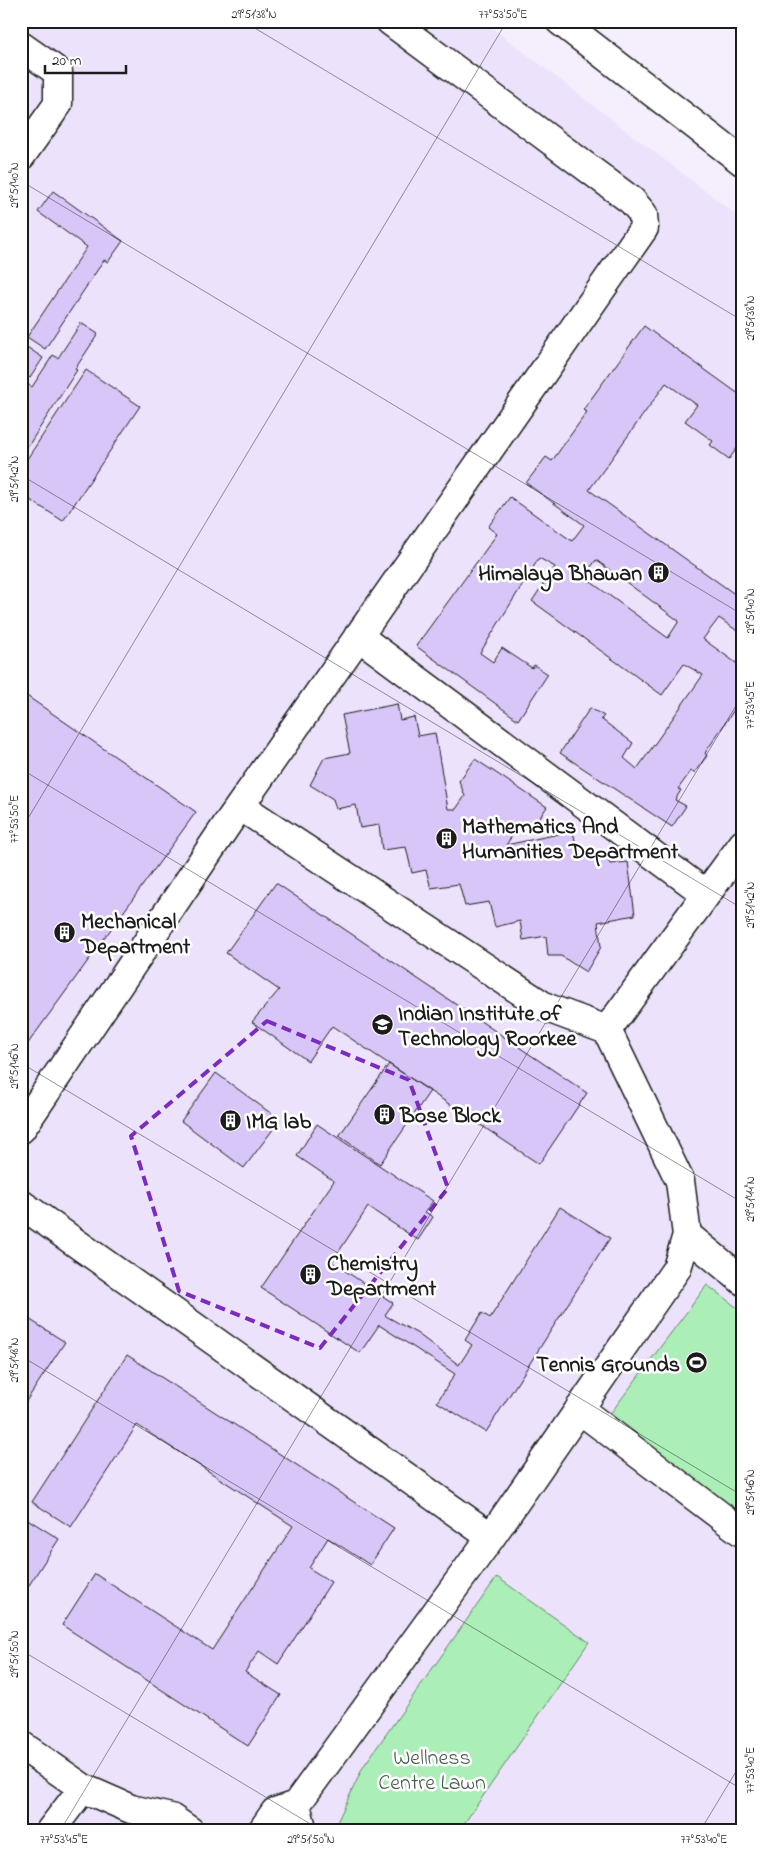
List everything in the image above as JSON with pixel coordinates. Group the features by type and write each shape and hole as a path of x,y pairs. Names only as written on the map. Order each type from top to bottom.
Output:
{"street":[{"path":"21,1129 240,806 644,228 643,214 632,201 390,21"},
{"path":"560,21 743,162"},
{"path":"21,46 58,72 58,104 21,156"},
{"path":"358,636 706,894"},
{"path":"240,806 545,1007 607,1030 680,1181 687,1235 677,1268 298,1818 275,1812 262,1831"},
{"path":"607,1030 743,844"},
{"path":"21,1204 491,1537"},
{"path":"687,1235 743,1281"},
{"path":"579,1409 743,1533"},
{"path":"21,1745 83,1788 131,1808 171,1818 190,1831"},
{"path":"50,1831 83,1788"},
{"path":"131,1808 146,1831"}],"highlighted area":[{"path":"267,1021 409,1080 448,1188 320,1348 179,1291 131,1136"}],"shaded area":[{"name":"Indian Institute of Technology Roorkee","path":"21,21 483,21 743,220 743,1831 21,1831"}],"green space":[{"name":"Tennis Grounds","path":"707,1285 743,1312 743,1520 610,1414"},
{"name":"Wellness Centre Lawn","path":"497,1577 589,1642 459,1831 333,1831 363,1767"}],"building":[{"path":"53,191 123,241 108,262 104,260 45,349 27,337 87,247 38,212"},
{"path":"81,323 98,334 21,457 21,380 32,387 53,355 58,358"},
{"name":"Himalaya Bhawan","path":"644,326 743,397 743,440 729,459 710,445 713,441 685,421 697,405 666,383 589,490 743,600 743,635 719,618 703,639 743,668 743,702 740,701 705,753 707,756 694,773 691,771 678,789 681,790 675,800 686,806 672,827 560,753 590,708 604,716 601,719 633,743 624,758 637,769 703,675 684,664 662,695 532,601 555,567 539,558 480,653 493,662 502,648 532,668 534,665 548,674 518,720 416,646 497,534 488,527 510,497 572,541 584,525 526,483 546,457 552,461 587,412 583,410","holes":["596,560 679,621 668,638 584,577"]},
{"path":"21,343 43,358 30,378 21,372"},
{"path":"86,370 140,406 63,521 21,494 21,468"},
{"name":"Mechanical Department","path":"21,692 196,812 21,1053"},
{"name":"Mathematics And Humanities Department","path":"397,704 400,720 414,717 418,736 435,733 448,809 456,809 465,796 459,781 475,759 547,807 533,827 516,830 506,845 573,831 578,854 604,851 610,864 628,862 635,915 598,922 601,947 586,972 561,956 548,956 546,936 523,940 520,921 495,927 489,902 465,906 459,884 431,888 426,870 412,873 406,847 382,850 379,825 360,828 356,805 336,809 333,799 310,785 324,758 350,753 342,715"},
{"path":"276,883 587,1093 539,1164 332,1026 308,1061 252,1022 279,990 226,953"},
{"name":"Bose Block","path":"389,1064 430,1091 380,1164 339,1136"},
{"name":"IMG lab","path":"216,1073 280,1120 244,1168 181,1121"},
{"name":"Chemistry Department","path":"317,1124 433,1201 425,1212 433,1217 418,1240 368,1207 332,1262 393,1303 386,1316 418,1334 459,1365 472,1345 465,1340 482,1313 490,1318 560,1207 610,1238 486,1432 437,1402 455,1374 379,1325 360,1353 261,1288 334,1181 297,1156"},
{"path":"21,1314 65,1342 21,1409"},
{"path":"127,1355 394,1528 370,1565 328,1538 309,1568 331,1582 278,1664 259,1651 245,1672 281,1695 248,1746 62,1625 95,1574 212,1650 293,1526 137,1425 71,1527 32,1502"},
{"path":"21,1515 59,1539 22,1596 21,1595"}],"place":[{"name":"Himalaya Bhawan","path":"658,572"},
{"name":"Mathematics And Humanities Department","path":"446,838"},
{"name":"Mechanical Department","path":"65,933"},
{"name":"Indian Institute of Technology Roorkee","path":"382,1025"},
{"name":"Bose Block","path":"384,1114"},
{"name":"IMG lab","path":"230,1120"},
{"name":"Chemistry Department","path":"311,1275"},
{"name":"Tennis Grounds","path":"696,1363"}]}
